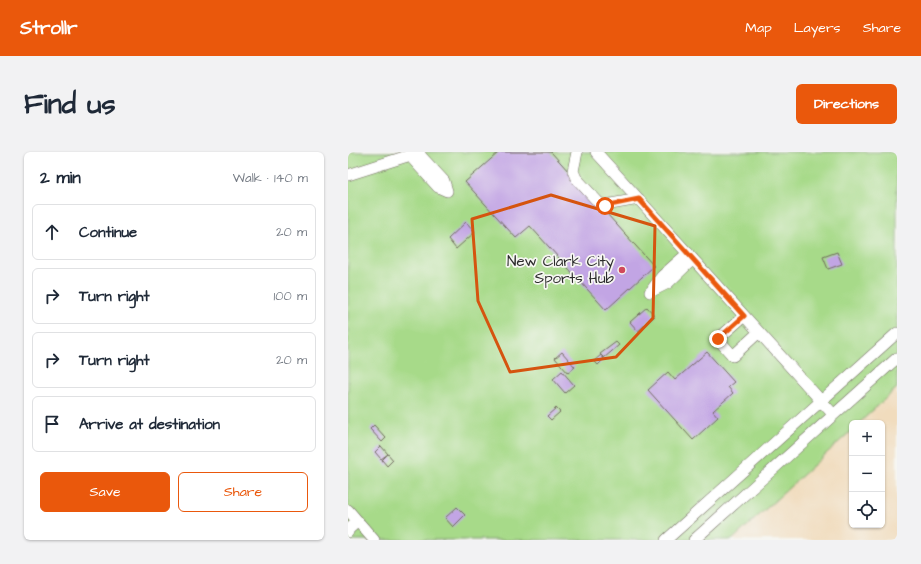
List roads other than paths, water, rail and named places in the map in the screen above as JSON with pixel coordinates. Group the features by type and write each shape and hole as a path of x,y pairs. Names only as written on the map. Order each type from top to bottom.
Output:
{"street":[{"path":"577,152 573,171 576,178 599,203 605,206 639,199"},
{"path":"596,152 833,414"},
{"path":"348,175 416,154"},
{"path":"744,316 718,339 733,356 759,332"},
{"path":"666,540 897,333"},
{"path":"694,540 897,358"},
{"path":"348,510 374,540"},
{"path":"348,530 358,521"}],"place":[{"name":"New Clark City Sports Hub","path":"622,270"}]}
